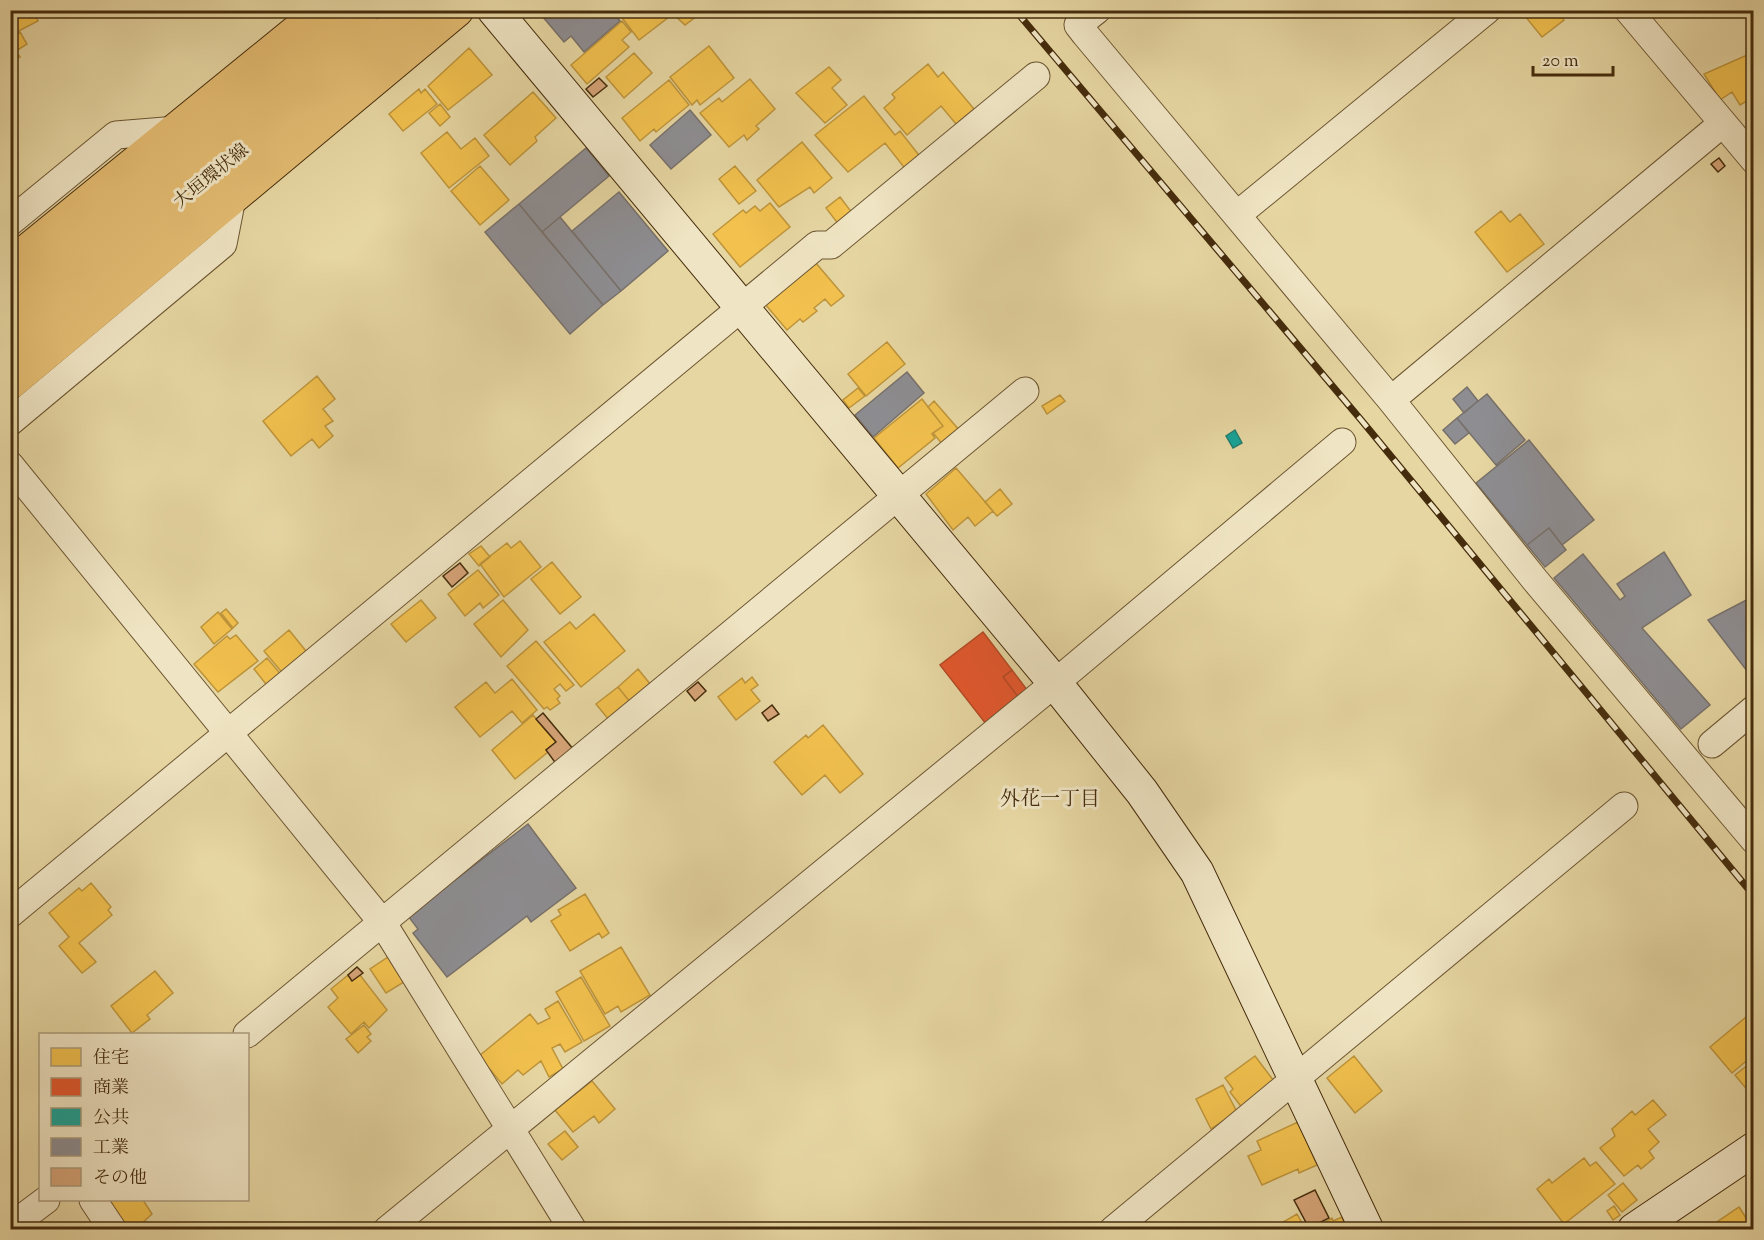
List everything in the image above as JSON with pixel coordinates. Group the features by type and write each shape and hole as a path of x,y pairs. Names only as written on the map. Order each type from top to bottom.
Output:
{"main road":[{"path":"10,265 323,10"},
{"name":"大垣環状線","path":"10,302 363,10"},
{"name":"大垣環状線","path":"10,343 414,10"},
{"path":"10,382 457,10"}],"street":[{"path":"494,10 1055,683 1142,792 1197,872 1367,1230"},
{"path":"1096,10 1078,25 1391,400 1535,580 1754,840"},
{"path":"1237,215 1486,10"},
{"path":"1628,10 1754,160"},
{"path":"10,914 744,308 817,245 831,245 1036,76"},
{"path":"1391,400 1723,123"},
{"path":"10,222 116,135 177,130"},
{"path":"10,422 223,244 232,198"},
{"path":"249,1033 1025,391"},
{"path":"387,1230 1055,683 1342,441"},
{"path":"10,465 382,922 573,1230"},
{"path":"1712,744 1754,709"},
{"path":"1113,1230 1624,806"},
{"path":"1651,1225 1754,1149"},
{"path":"10,1227 45,1201"},
{"path":"94,1201 113,1230"}],"building: 住宅":[{"path":"10,10 32,10 38,21 11,35"},
{"path":"616,10 693,10 697,16 685,25 673,14 639,40"},
{"path":"1520,10 1557,10 1564,20 1542,37"},
{"path":"622,21 631,32 622,40 629,47 587,84 571,65"},
{"path":"20,32 27,44 16,51 20,57 10,62 10,38"},
{"path":"709,46 734,78 700,105 697,100 692,105 670,77"},
{"path":"469,48 492,75 448,110 428,86"},
{"path":"1754,52 1754,97 1740,105 1732,92 1720,100 1704,74"},
{"path":"634,53 652,73 624,98 606,77"},
{"path":"928,64 938,77 943,72 974,109 956,124 941,106 907,135 884,108 895,98 892,94"},
{"path":"829,67 841,80 832,88 847,105 825,123 796,93"},
{"path":"750,79 775,109 756,126 759,129 747,140 744,135 729,147 700,113 719,98 722,102"},
{"path":"669,80 689,105 656,132 654,129 640,141 622,118"},
{"path":"419,89 421,93 425,89 437,104 403,131 389,114"},
{"path":"533,92 556,118 535,137 537,141 510,165 484,135"},
{"path":"864,96 895,135 900,131 922,159 907,171 885,143 848,172 815,135"},
{"path":"440,104 450,117 440,126 429,113"},
{"path":"447,132 461,149 475,138 489,156 449,188 421,153"},
{"path":"802,142 832,178 814,193 810,187 779,207 757,180"},
{"path":"480,166 509,200 480,225 451,191"},
{"path":"735,166 756,191 739,204 719,179"},
{"path":"840,197 853,214 839,225 826,208"},
{"path":"770,203 790,227 740,267 713,234 743,210 746,213 755,206 760,211"},
{"path":"1501,211 1510,222 1520,214 1544,244 1507,272 1475,232"},
{"path":"815,262 844,296 831,306 825,299 814,308 817,311 803,322 800,319 787,330 765,304"},
{"path":"887,342 905,364 866,396 848,374"},
{"path":"317,376 335,399 323,409 333,421 325,426 333,436 319,448 312,439 291,456 263,421"},
{"path":"858,388 865,396 849,408 843,400"},
{"path":"1060,395 1065,401 1047,414 1042,406"},
{"path":"922,399 943,426 932,434 935,438 898,468 874,438"},
{"path":"934,401 960,431 943,445 933,433 943,426 928,407"},
{"path":"956,468 993,511 975,526 968,517 953,530 926,494"},
{"path":"1000,489 1012,504 997,516 985,502"},
{"path":"520,541 541,567 504,597 480,564 507,543 511,548"},
{"path":"481,546 490,557 479,566 469,554"},
{"path":"552,562 581,597 560,614 531,579"},
{"path":"478,570 499,595 483,608 480,603 465,616 448,594"},
{"path":"421,600 436,618 406,642 391,624"},
{"path":"503,600 528,630 501,657 474,624"},
{"path":"226,609 238,623 233,628 221,613"},
{"path":"218,612 232,629 214,644 201,627"},
{"path":"594,614 625,651 581,687 544,642 570,622 576,629"},
{"path":"289,630 310,656 285,676 264,651"},
{"path":"236,635 258,661 218,692 194,664 227,636 230,639"},
{"path":"536,641 574,685 566,691 560,684 554,689 560,696 557,699 560,703 550,710 547,707 544,709 507,666"},
{"path":"267,658 283,677 269,688 254,669"},
{"path":"638,669 651,685 630,702 618,687"},
{"path":"752,677 758,685 751,690 760,701 736,720 718,697 742,678 745,683"},
{"path":"512,679 537,710 522,723 512,711 480,737 455,707 486,682 495,693"},
{"path":"618,687 630,702 609,720 596,704"},
{"path":"533,715 556,742 546,750 548,752 515,779 492,750"},
{"path":"823,725 863,774 840,793 825,775 802,795 774,762 806,735 808,738"},
{"path":"91,883 111,907 108,910 112,915 79,943 96,962 82,973 59,946 69,937 49,913 79,888 82,891"},
{"path":"585,894 609,933 602,938 599,933 570,951 551,921 561,915 558,910"},
{"path":"621,947 650,995 621,1012 618,1006 605,1014 580,971"},
{"path":"388,957 404,982 386,993 370,969"},
{"path":"155,971 173,993 147,1015 150,1019 132,1033 111,1006"},
{"path":"348,975 352,981 360,975 387,1010 369,1028 364,1022 351,1034 328,1007 338,998 331,989"},
{"path":"581,977 610,1026 584,1041 556,992"},
{"path":"558,1001 582,1042 565,1052 560,1044 552,1048 563,1069 549,1077 541,1061 523,1075 518,1070 502,1084 479,1056 530,1014 538,1024 550,1018 545,1009"},
{"path":"1752,1012 1754,1045 1747,1051 1751,1057 1732,1073 1710,1047"},
{"path":"364,1025 371,1034 367,1037 371,1041 358,1053 346,1039"},
{"path":"1255,1056 1277,1085 1243,1109 1230,1092 1233,1089 1225,1078"},
{"path":"1354,1056 1382,1091 1355,1113 1327,1078"},
{"path":"1754,1060 1754,1098 1735,1075"},
{"path":"592,1081 615,1109 599,1123 594,1116 573,1132 555,1110"},
{"path":"1223,1085 1237,1112 1211,1129 1196,1099"},
{"path":"1653,1100 1666,1115 1648,1129 1659,1142 1649,1151 1654,1158 1641,1169 1638,1165 1624,1176 1600,1148 1615,1136 1612,1129 1632,1111 1635,1115"},
{"path":"1298,1122 1317,1165 1299,1173 1298,1169 1262,1185 1248,1156 1261,1150 1257,1141"},
{"path":"565,1131 578,1147 562,1160 548,1144"},
{"path":"1584,1158 1590,1166 1596,1162 1615,1184 1564,1224 1537,1189 1549,1179 1552,1183"},
{"path":"1623,1183 1637,1200 1622,1212 1608,1195"},
{"path":"103,1201 144,1201 152,1214 135,1230 123,1230"},
{"path":"1614,1206 1620,1215 1613,1220 1607,1211"},
{"path":"1739,1207 1754,1230 1705,1230"},
{"path":"1297,1214 1306,1230 1280,1230 1278,1225"},
{"path":"1342,1217 1346,1230 1311,1230 1332,1218 1333,1221"}],"building: 商業":[{"path":"983,632 1012,670 1003,677 1019,698 986,724 940,665"},
{"path":"1012,670 1028,691 1019,698 1003,677"}],"building: 公共":[{"path":"1235,430 1242,443 1233,448 1226,436"}],"building: 工業":[{"path":"537,10 611,10 620,21 584,52 571,36 564,42"},
{"path":"690,110 711,135 671,169 650,145"},
{"path":"586,148 609,176 542,232 519,204"},
{"path":"619,192 668,251 621,291 572,231"},
{"path":"519,204 603,305 570,334 485,232"},
{"path":"560,217 621,291 603,305 542,232"},
{"path":"907,372 924,393 873,437 855,415"},
{"path":"1467,387 1478,401 1464,413 1453,399"},
{"path":"1487,394 1525,440 1496,465 1457,418"},
{"path":"1457,418 1469,433 1455,444 1443,430"},
{"path":"1529,440 1594,520 1562,545 1549,528 1527,545 1476,483"},
{"path":"1549,528 1566,550 1545,567 1527,545"},
{"path":"1664,552 1691,595 1642,628 1710,705 1681,729 1554,578 1583,554 1620,600 1625,596 1617,584"},
{"path":"1754,596 1754,680 1708,620"},
{"path":"528,824 576,888 531,922 527,916 447,977 413,933 418,929 408,916"}],"building: その他":[{"path":"599,78 607,86 593,97 586,89"},
{"path":"1719,158 1725,166 1718,172 1711,164"},
{"path":"460,563 468,573 452,587 443,576"},
{"path":"698,682 706,691 695,701 687,691"},
{"path":"772,705 779,714 768,721 762,713"},
{"path":"543,713 574,750 557,765 546,750 556,742 536,719"},
{"path":"357,967 363,973 352,981 348,975"},
{"path":"1315,1190 1329,1218 1309,1228 1294,1200"}],"railway":[{"path":"1015,10 1362,421 1754,896"}],"district":[{"name":"外花一丁目","path":"1050,800"}]}
